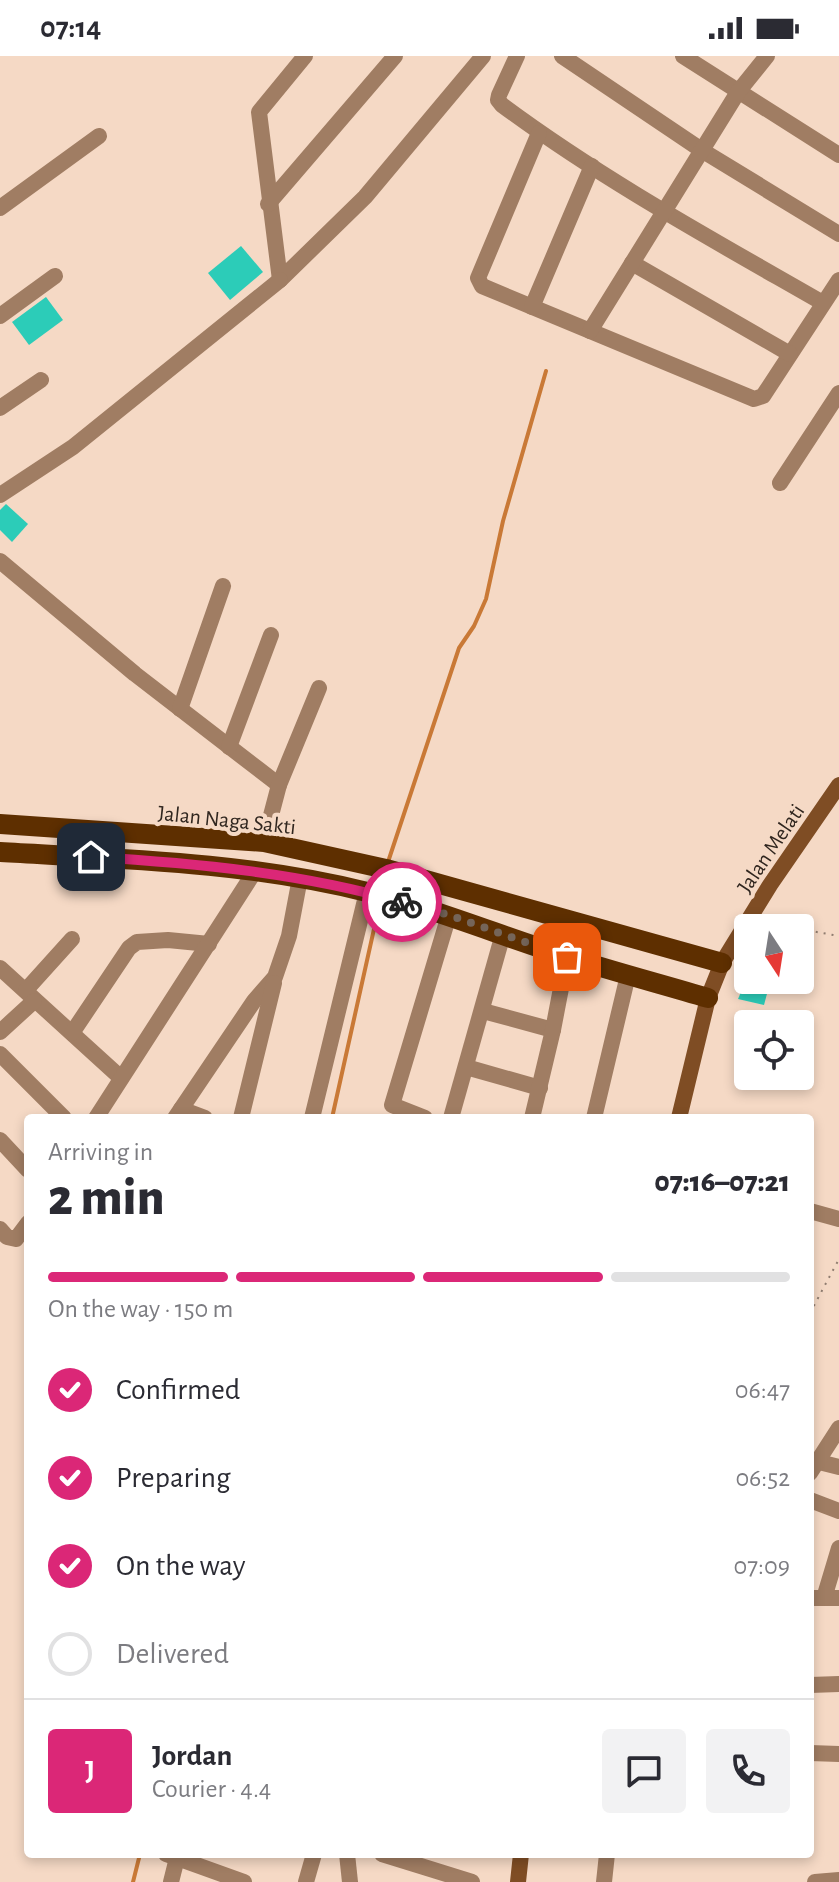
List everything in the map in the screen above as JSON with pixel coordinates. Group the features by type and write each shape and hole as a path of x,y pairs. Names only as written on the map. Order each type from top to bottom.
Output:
{"main road":[{"name":"Jalan Melati","path":"753,914 839,785"},
{"name":"Jalan Naga Sakti","path":"0,824 264,842 386,869 722,963"},
{"path":"0,852 121,859 300,878 367,892 449,915 567,957 708,998"},
{"name":"Jalan Melati","path":"680,1114 708,998 722,963 734,944"},
{"path":"518,1882 521,1858"}],"street":[{"path":"280,280 268,204 259,112 305,56"},
{"path":"268,204 395,56"},
{"path":"0,495 73,447 280,280 365,197 483,56"},
{"path":"517,56 498,100 502,105 539,133 663,211 823,303"},
{"path":"562,56 703,151 839,234"},
{"path":"683,56 839,155"},
{"path":"590,331 738,92 767,56"},
{"path":"539,133 478,278 482,286 754,399 763,396 839,280"},
{"path":"0,208 99,136"},
{"path":"532,307 592,166"},
{"path":"632,263 790,354"},
{"path":"0,316 55,276"},
{"path":"0,408 41,380"},
{"path":"780,483 839,393"},
{"path":"0,561 180,709 279,785"},
{"path":"180,709 223,586"},
{"path":"229,747 271,635"},
{"path":"264,842 279,785 319,688"},
{"path":"98,1114 255,871"},
{"path":"242,1114 275,977 286,949 300,878"},
{"path":"313,1114 367,892"},
{"path":"390,1112 449,915"},
{"path":"452,1114 503,934"},
{"path":"0,1032 72,939"},
{"path":"72,1033 129,948 137,942 168,940 209,944"},
{"path":"533,1114 567,957"},
{"path":"0,968 121,1078"},
{"path":"595,1114 628,975"},
{"path":"178,1114 254,1001 275,977"},
{"path":"483,1011 553,1030"},
{"path":"0,1054 60,1114"},
{"path":"466,1067 540,1088"},
{"path":"0,1140 24,1166"},
{"path":"814,1212 839,1219"},
{"path":"0,1229 14,1239 24,1229"},
{"path":"814,1468 839,1428"},
{"path":"814,1468 839,1467"},
{"path":"814,1502 839,1511"},
{"path":"824,1598 839,1548"},
{"path":"814,1685 839,1684"},
{"path":"814,1753 839,1754"},
{"path":"171,1882 172,1858"},
{"path":"177,1858 239,1881"},
{"path":"306,1882 313,1858"},
{"path":"347,1858 350,1882"},
{"path":"395,1858 472,1882"},
{"path":"604,1882 607,1858"},
{"path":"815,1882 839,1880"}],"path":[{"path":"814,931 839,936"},
{"path":"814,1306 839,1259"}],"building":[{"path":"241,246 263,272 230,300 208,273"},
{"path":"46,297 63,320 29,345 12,322"},
{"path":"6,504 28,524 12,542 0,530 0,510"},
{"path":"740,994 767,994 764,1005 738,999"}],"waterway":[{"path":"388,862 459,648 474,626 486,599 503,521 546,371"},
{"path":"333,1114 380,902"},
{"path":"133,1882 139,1858"}],"way so far":[{"path":"402,902 449,915 567,957"}],"route":[{"path":"91,857 255,871 367,892 402,902"}]}
